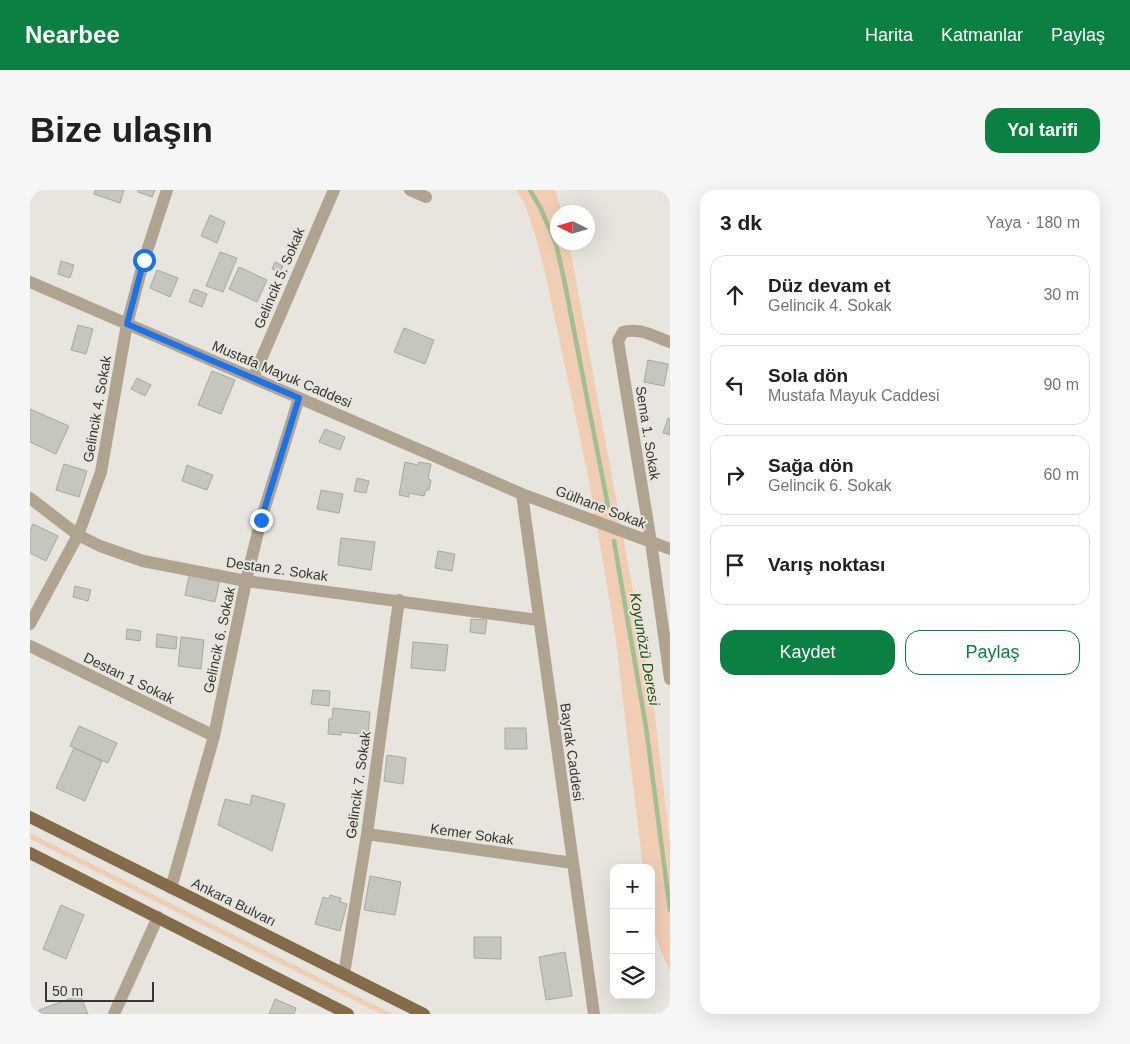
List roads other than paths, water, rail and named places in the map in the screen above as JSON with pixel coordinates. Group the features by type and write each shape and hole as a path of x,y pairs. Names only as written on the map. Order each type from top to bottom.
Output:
{"main road":[{"name":"Ankara Bulvarı","path":"30,817 424,1014"},
{"path":"30,853 348,1014"}],"street":[{"name":"Gelincik 4. Sokak","path":"30,624 78,535 102,472 127,324 144,260 167,190"},
{"name":"Gelincik 5. Sokak","path":"253,378 334,190"},
{"path":"410,190 426,197"},
{"name":"Mustafa Mayuk Caddesi","path":"30,282 522,494"},
{"name":"Sema 1. Sokak","path":"670,342 641,331 631,330 623,332 618,341 651,542 670,679"},
{"name":"Gelincik 6. Sokak","path":"171,888 214,736 246,581 261,520 299,398"},
{"name":"Gülhane Sokak","path":"522,494 670,549"},
{"name":"Bayrak Caddesi","path":"522,494 594,1014"},
{"name":"Destan 2. Sokak","path":"30,498 78,535 100,546 143,561 246,581 538,620"},
{"name":"Gelincik 7. Sokak","path":"344,974 399,600"},
{"name":"Destan 1 Sokak","path":"30,646 214,736"},
{"name":"Kemer Sokak","path":"366,834 573,863"},
{"path":"114,1014 158,917"}],"waterway":[{"name":"Koyunözü Deresi","path":"530,190 540,207 556,244 608,506"},
{"name":"Koyunözü Deresi","path":"614,541 646,727 670,910"}]}
